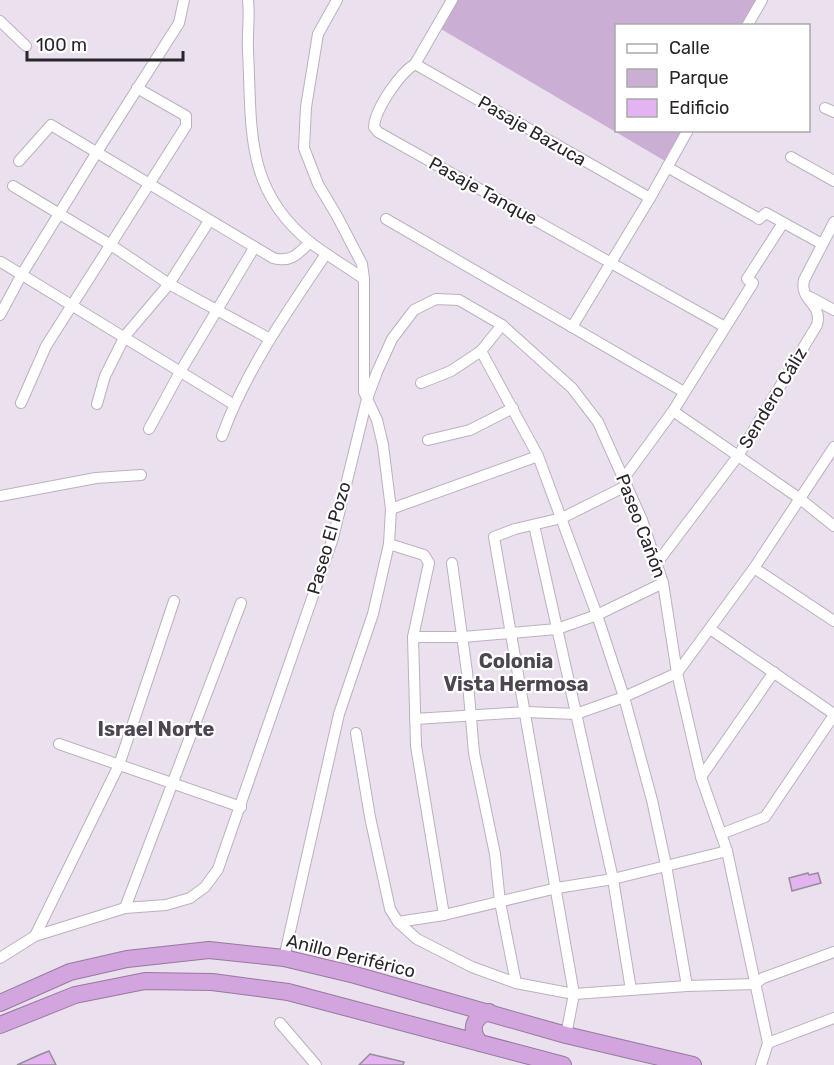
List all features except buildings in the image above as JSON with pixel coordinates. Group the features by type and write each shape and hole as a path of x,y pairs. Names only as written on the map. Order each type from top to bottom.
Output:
{"highway":[{"name":"Anillo Periférico","path":"0,1003 69,972 127,959 209,950 284,958 355,975 566,1035 693,1065"},
{"path":"0,1026 75,995 145,981 212,982 288,992 563,1065"},
{"path":"480,1042 473,1028 475,1020 481,1014 489,1012"}],"street":[{"path":"0,315 22,274 96,152 179,23 184,0"},
{"path":"248,0 253,141 258,172 271,199 287,220 310,242 364,279"},
{"name":"Paseo El Pozo","path":"0,958 35,936 125,908 166,904 190,898 205,887 218,869 241,807 333,538 367,399 364,392 362,264 318,184 304,148 306,107 318,34 337,0"},
{"name":"Pasaje Tanque","path":"452,0 415,64 408,68 397,81 378,112 374,120 374,127 378,132 725,327"},
{"path":"748,24 762,0"},
{"path":"0,21 26,46"},
{"name":"Pasaje Bazuca","path":"415,64 650,198"},
{"path":"21,403 46,346 186,126 186,116 137,88"},
{"path":"19,161 51,125 273,258 293,259 310,242"},
{"path":"572,327 687,132"},
{"path":"791,157 834,181"},
{"path":"668,167 756,218 759,219 766,213 783,223 827,240"},
{"path":"13,186 111,245 169,284 270,339"},
{"path":"386,219 684,392"},
{"path":"97,404 105,376 125,336 169,284 209,221"},
{"path":"834,222 827,240 804,280 803,293 834,310"},
{"path":"566,1035 574,994 494,537 562,518 625,482 673,411 753,283 747,279 783,223"},
{"path":"149,429 254,248"},
{"path":"222,436 233,404 270,339 326,254"},
{"path":"1,262 233,404"},
{"name":"Sendero Cáliz","path":"657,563 738,456 818,325 818,310 803,293"},
{"name":"Paseo Cañón","path":"367,399 392,339 414,310 436,299 459,300 502,326 572,388 598,422 642,520 663,583 677,673 701,777 727,851 768,1043"},
{"path":"421,383 451,371 481,351 502,326"},
{"path":"481,351 538,456 597,615 624,697 652,800 687,986"},
{"path":"284,958 339,714 373,614 389,544 391,509 383,445 377,420 367,399"},
{"path":"428,440 470,430 513,408"},
{"path":"673,411 799,498 834,526"},
{"path":"415,719 526,712 576,714 624,697 677,673 754,568 834,447"},
{"path":"391,509 538,456"},
{"path":"0,496 96,478 141,475"},
{"path":"534,525 612,879 632,990"},
{"path":"389,544 424,555 429,563 413,637 416,746 444,915"},
{"path":"452,563 463,637 474,753 495,854 500,902 516,982"},
{"path":"754,568 834,621"},
{"path":"413,637 463,637 557,629 597,615 663,583"},
{"path":"35,936 119,765 174,601"},
{"path":"125,908 241,603"},
{"path":"710,629 834,714 765,817 721,834"},
{"path":"701,777 774,672"},
{"path":"356,733 369,817 390,909 398,922 417,939 472,967 516,982 574,994 755,984 763,978 834,952"},
{"path":"59,744 241,807"},
{"path":"398,922 444,915 557,888 612,879 727,851"},
{"path":"761,1065 768,1043 834,1018"},
{"path":"280,1023 316,1065"}],"green space":[{"path":"458,0 757,0 743,24 615,24 615,132 441,29"},
{"path":"616,132 682,132 665,161"}],"district":[{"name":"Colonia Vista Hermosa","path":"516,672"},
{"name":"Israel Norte","path":"156,729"}]}
